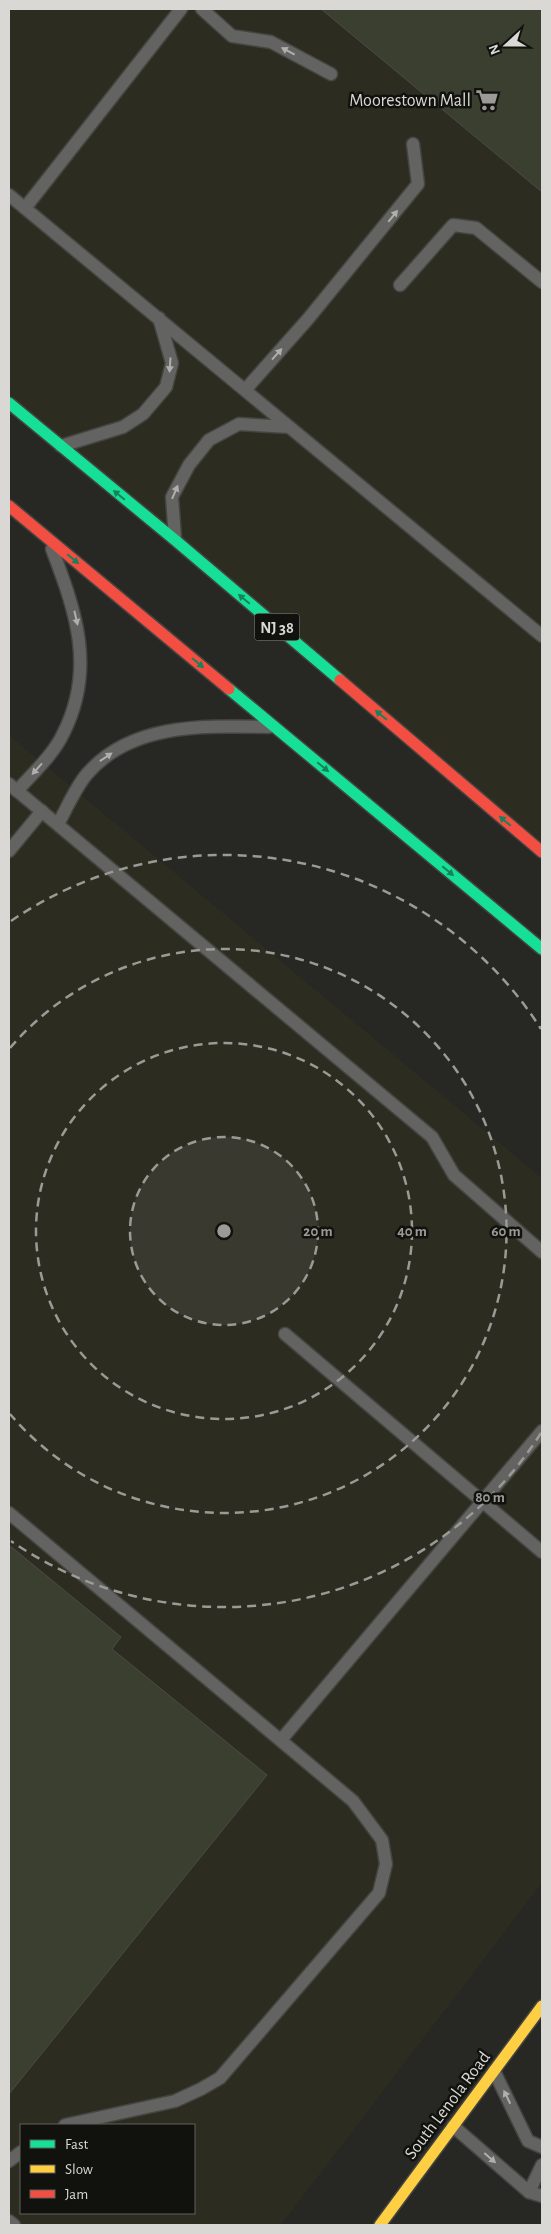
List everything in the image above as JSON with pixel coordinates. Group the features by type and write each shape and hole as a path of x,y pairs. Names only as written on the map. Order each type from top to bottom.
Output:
{"main road":[{"name":"NJ 38","path":"9,404 175,540 542,852"},
{"path":"9,506 542,949"},
{"name":"South Lenola Road","path":"380,2225 542,2006"}],"lane":[{"path":"25,208 181,9"},
{"path":"202,9 232,36 271,42 332,74"},
{"path":"244,390 308,319 418,184 413,144"},
{"path":"9,195 542,636"},
{"path":"400,285 453,225 476,228 542,282"},
{"path":"60,446 124,427 143,414 166,387 172,362 160,318"},
{"path":"175,540 172,497 189,465 209,440 239,424 289,427"},
{"path":"49,539 77,620 82,651 80,680 73,711 63,735 51,754 13,787 432,1137 454,1175 542,1252"},
{"path":"58,824 85,776 101,759 145,736 197,726 275,727"},
{"path":"9,851 42,811"},
{"path":"285,1334 542,1552"},
{"path":"281,1740 542,1431"},
{"path":"9,1513 353,1801 382,1840 386,1864 379,1892 220,2078 175,2101 70,2124"},
{"path":"494,2072 528,2141 542,2147"},
{"path":"453,2126 529,2192 542,2196"},
{"path":"9,2161 20,2153"},
{"path":"529,2192 542,2165"},
{"path":"9,2221 14,2225"}],"shaded area":[{"name":"Moorestown Mall","path":"9,9 542,9 542,852 9,403"},
{"path":"9,735 542,1178 542,1883 281,2225 9,2225"}],"building":[{"name":"Moorestown Mall","path":"321,9 542,9 542,192"},
{"path":"9,1545 121,1637 112,1649 267,1775 9,2094"}],"traffic: fast":[{"path":"9,403 340,680"},
{"path":"229,689 542,949"}],"traffic: slow":[{"path":"380,2225 542,2006"}],"traffic: jam":[{"path":"9,506 229,689"},
{"path":"340,680 542,852"}],"place":[{"name":"Moorestown Mall","path":"487,100"}]}
